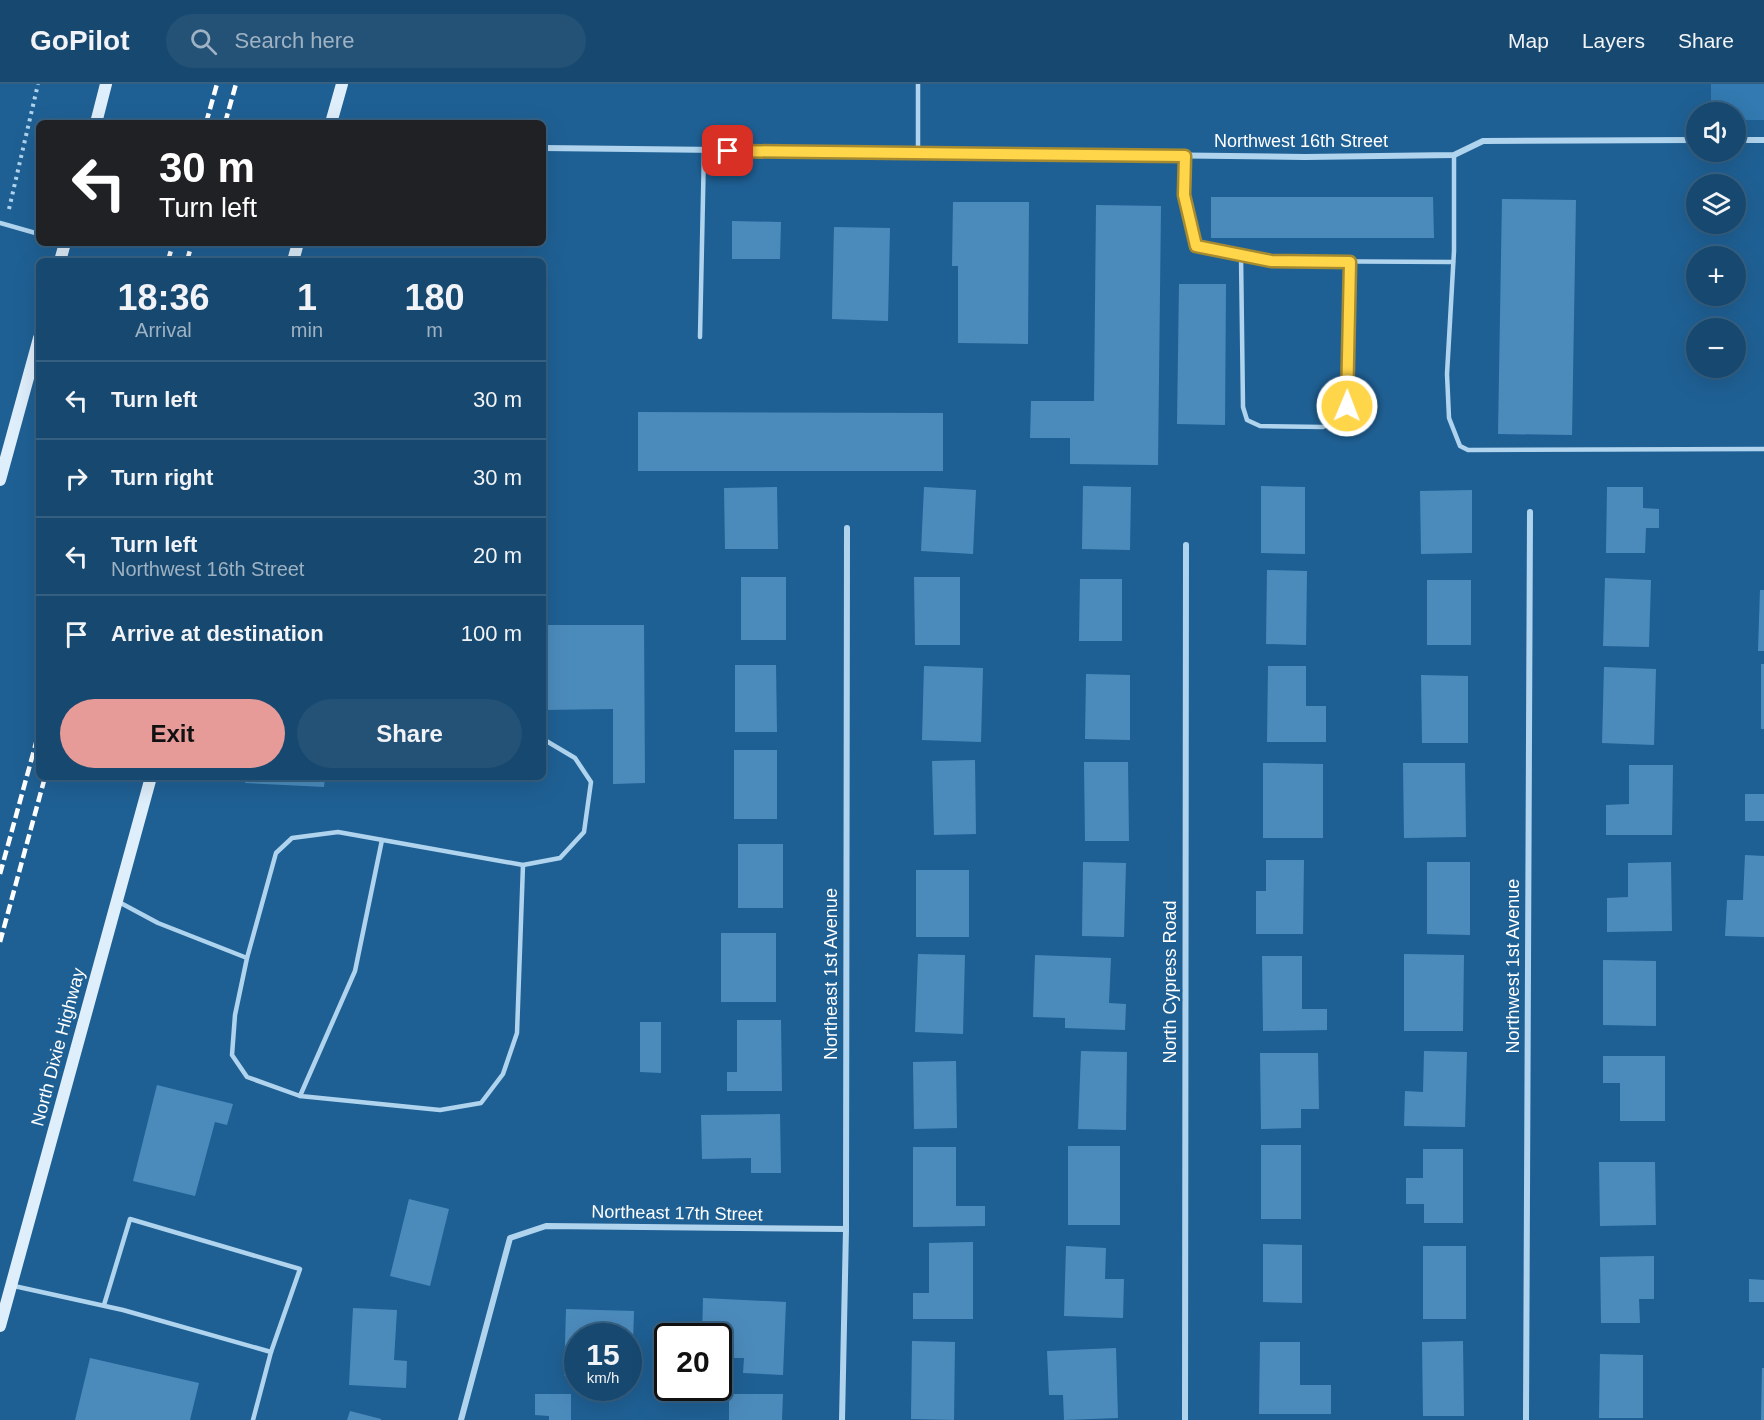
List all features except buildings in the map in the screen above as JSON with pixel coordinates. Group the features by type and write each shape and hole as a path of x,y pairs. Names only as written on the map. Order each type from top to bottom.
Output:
{"main road":[{"path":"97,120 106,84"},
{"path":"332,120 342,84"},
{"path":"0,480 36,350"},
{"name":"North Dixie Highway","path":"0,1326 150,780"}],"street":[{"name":"Northwest 16th Street","path":"546,148 1185,156 1454,155 1483,141 1686,140"},
{"path":"1746,140 1764,140"},
{"name":"Northwest 1st Avenue","path":"1526,1420 1530,512"},
{"name":"Northeast 1st Avenue","path":"842,1420 846,1229 847,528"},
{"name":"North Cypress Road","path":"1185,1420 1186,545"},
{"name":"Northeast 17th Street","path":"461,1420 510,1238 546,1226 846,1229"}],"lane":[{"path":"918,84 918,153"},
{"path":"700,337 704,150"},
{"path":"1454,155 1453,262 1448,374 1449,418 1460,446 1468,450 1764,449"},
{"path":"1185,156 1184,195 1196,246 1271,261 1453,262"},
{"path":"3,224 36,233"},
{"path":"1241,255 1243,407 1247,420 1260,426 1323,427 1341,420 1347,406 1350,262"},
{"path":"523,865 517,1033 503,1074 481,1103 440,1110 300,1096 247,1077 232,1055 235,1015 247,958 276,853 292,838 339,832 523,865 560,858 584,832 591,782 575,758 546,741"},
{"path":"300,1096 356,971 382,840"},
{"path":"117,901 158,923 247,958"},
{"path":"104,1305 130,1219 300,1269 271,1352 254,1420"},
{"path":"11,1285 104,1305 271,1352"}],"path":[{"path":"3,224 38,84"}],"shaded area":[{"path":"1711,84 1764,84 1764,120 1746,120 1746,102 1711,102"}],"railway":[{"path":"207,120 217,84"},
{"path":"226,120 236,84"},
{"path":"169,258 172,246"},
{"path":"188,258 191,246"},
{"path":"0,874 36,743"},
{"path":"0,942 44,780"}],"route":[{"path":"728,151 1185,156 1184,195 1196,246 1271,261 1350,262 1347,406"}]}
